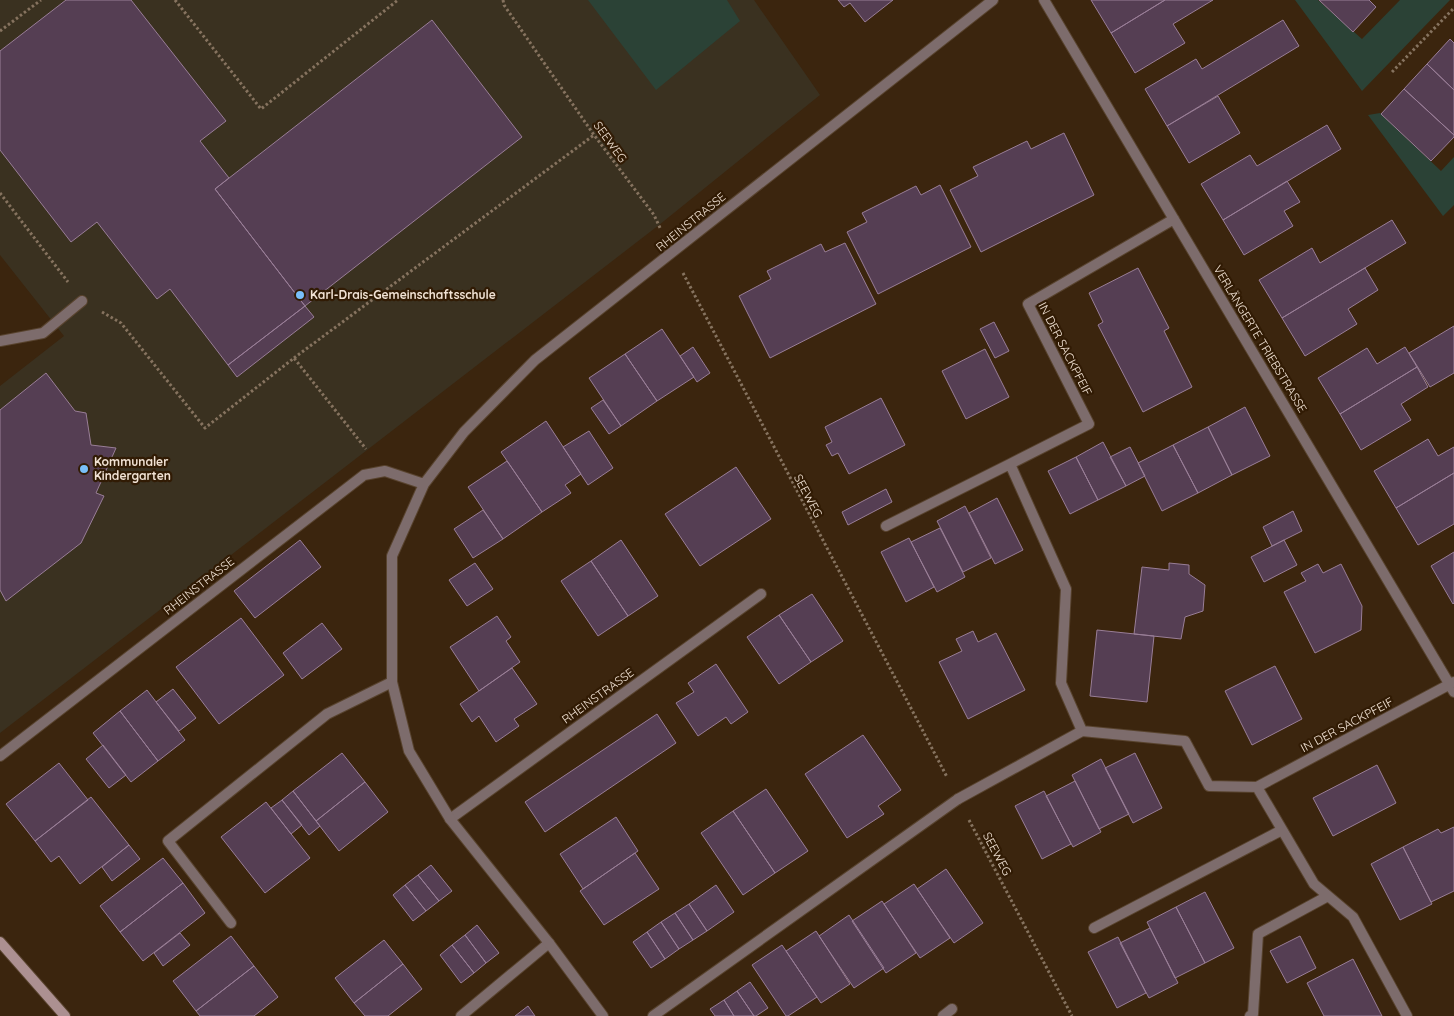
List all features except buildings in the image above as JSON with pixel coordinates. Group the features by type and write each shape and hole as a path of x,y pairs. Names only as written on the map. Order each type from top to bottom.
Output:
{"main road":[{"path":"0,942 66,1016"}],"street":[{"name":"RHEINSTRASSE","path":"603,1016 549,943 450,820 408,750 392,682 392,556 424,484 464,432 535,360 993,0"},
{"name":"VERLÄNGERTE TRIEBSTRASSE","path":"1044,0 1453,686"},
{"name":"IN DER SACKPFEIF","path":"886,526 1089,424 1028,304 1174,219"},
{"path":"0,341 43,333 82,301"},
{"path":"653,1016 958,798 1082,730 1061,683 1066,589 1010,464"},
{"name":"RHEINSTRASSE","path":"0,756 364,475 385,471"},
{"path":"385,471 424,484"},
{"name":"RHEINSTRASSE","path":"450,820 761,594"},
{"path":"231,923 168,841 326,714 392,682"},
{"name":"IN DER SACKPFEIF","path":"1082,730 1185,741 1209,786 1256,787 1453,686"},
{"path":"1256,787 1314,884 1353,916 1407,1016"},
{"path":"1094,928 1282,830"},
{"path":"1250,1016 1253,1014 1258,934 1328,896"},
{"path":"461,1016 549,943"},
{"path":"942,1016 952,1009"}],"path":[{"path":"0,31 41,0"},
{"path":"175,0 261,109 398,0"},
{"name":"SEEWEG","path":"503,0 504,5 594,135 654,214 693,295 1072,1016"},
{"path":"1392,72 1454,8"},
{"path":"0,193 82,301 122,323 205,428 294,358 594,135"},
{"path":"294,358 360,443 385,471"}],"shaded area":[{"name":"Karl-Drais-Gemeinschaftsschule","path":"0,0 754,0 820,95 659,225 0,733 0,386 64,336 0,255"}],"green space":[{"path":"588,0 727,0 740,21 656,90"},
{"path":"1295,0 1318,0 1362,39 1400,0 1450,0 1362,91"},
{"path":"1380,113 1441,171 1454,157 1454,205 1443,216 1368,115"}],"place":[{"name":"Karl-Drais-Gemeinschaftsschule","path":"300,295"},
{"name":"Kommunaler Kindergarten","path":"84,469"}]}
